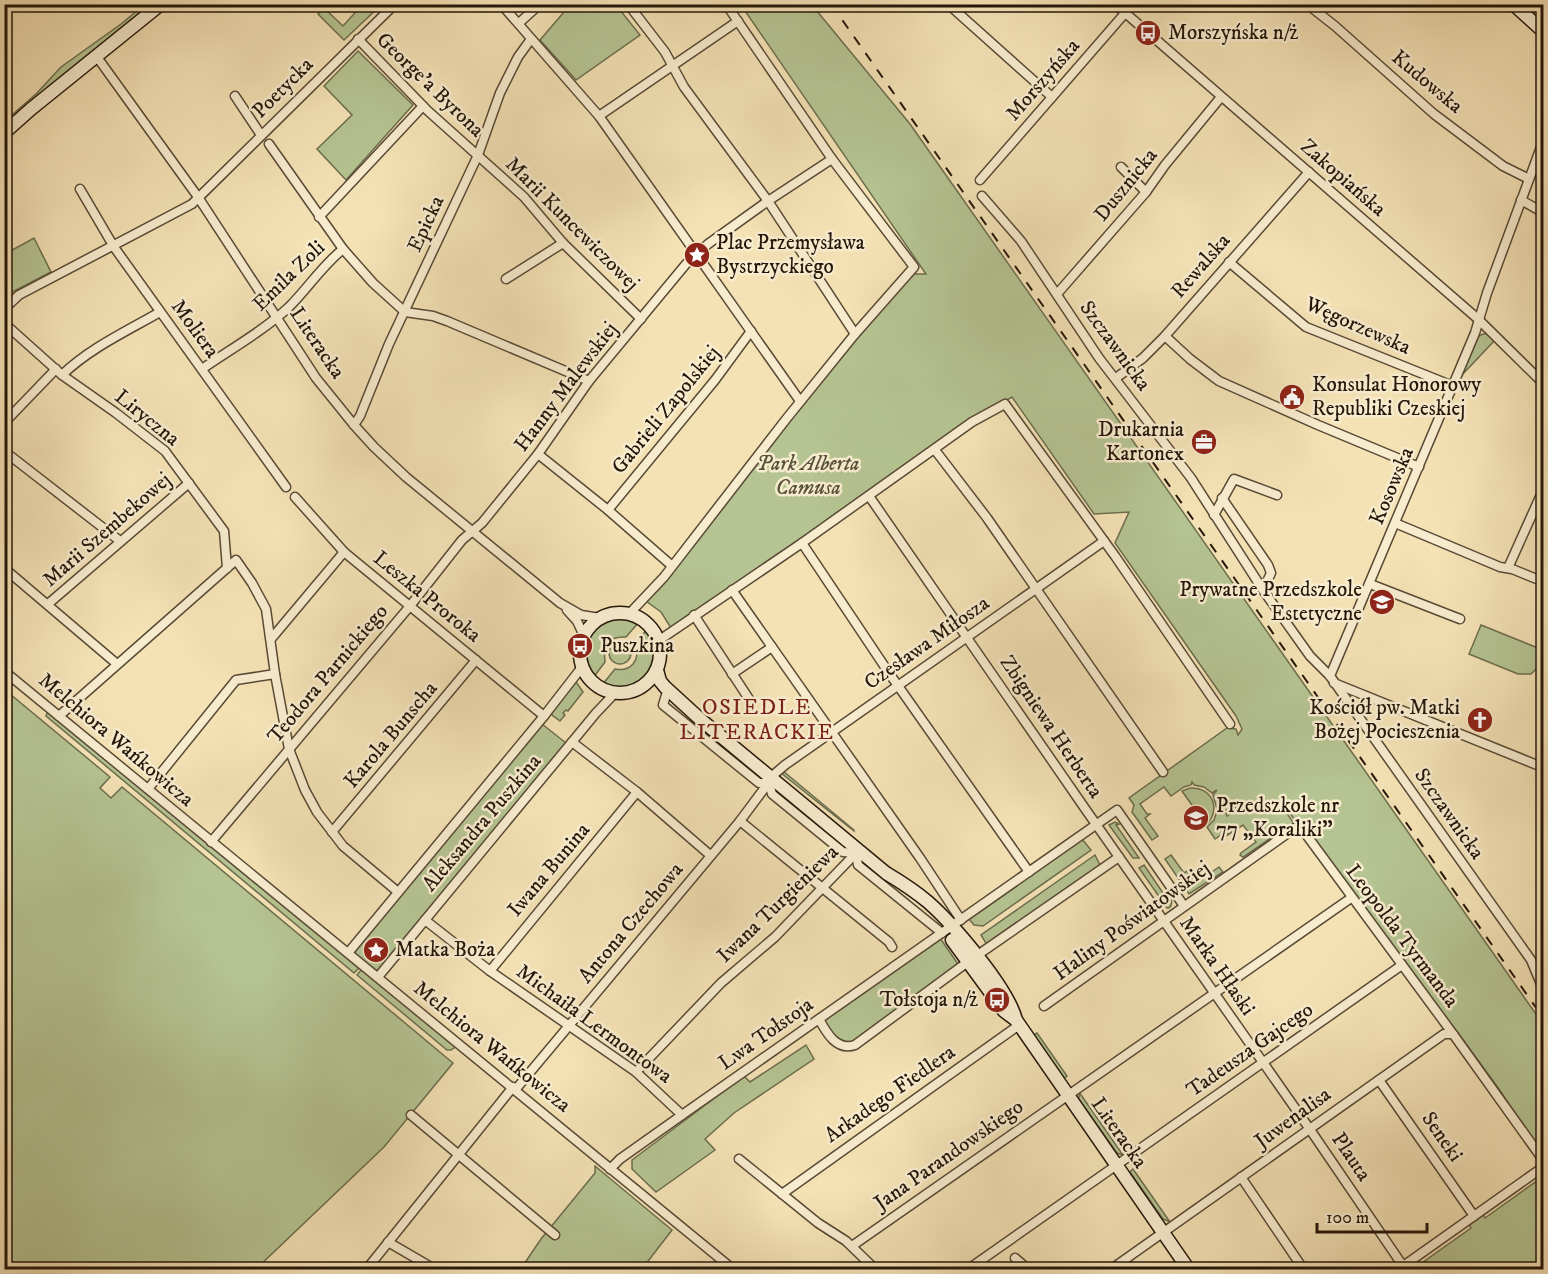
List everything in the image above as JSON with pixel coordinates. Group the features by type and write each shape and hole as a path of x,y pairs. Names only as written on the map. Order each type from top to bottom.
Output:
{"street":[{"path":"4,133 161,4"},
{"name":"Poetycka","path":"4,309 19,295 192,204 395,4"},
{"path":"501,4 599,117 800,401"},
{"path":"519,24 540,4"},
{"path":"628,4 665,52 684,87 768,201 855,334"},
{"path":"629,614 664,577 800,401 914,267 832,159 726,4"},
{"path":"948,4 1052,97"},
{"name":"Zakopiańska","path":"1115,4 1478,319 1544,384"},
{"name":"Morszyńska","path":"980,180 1133,4"},
{"name":"Kudowska","path":"1307,4 1434,114 1503,166 1529,179"},
{"path":"1513,4 1544,32"},
{"path":"599,117 738,21"},
{"name":"George'a Byrona","path":"358,39 423,106 477,155"},
{"name":"Epicka","path":"354,425 477,155 500,93 518,57 531,39"},
{"name":"Literacka","path":"97,57 198,197 316,378 354,425 406,477 560,603 577,621 584,636"},
{"path":"235,96 261,135"},
{"name":"Dusznicka","path":"1057,294 1146,192 1165,165 1221,97"},
{"path":"319,217 423,106"},
{"name":"Kosowska","path":"1332,680 1475,333 1478,319 1544,139"},
{"path":"268,144 343,249 373,283 405,312 433,316 447,321 590,381"},
{"name":"Marii Kuncewiczowej","path":"477,155 524,197 563,243 640,319"},
{"name":"Hanny Malewskiej","path":"474,531 538,454 590,381 686,264 708,244 832,159"},
{"path":"1121,166 1146,192"},
{"name":"Rewalska","path":"1116,378 1143,358 1165,336 1309,172"},
{"name":"Moliera","path":"80,189 114,247 286,487"},
{"name":"Szczawnicka","path":"982,196 1021,241 1098,358 1116,378 1191,478 1263,590 1310,656 1332,680 1540,972 1544,991"},
{"path":"1521,200 1544,213"},
{"path":"506,279 563,243"},
{"name":"Emila Zoli","path":"202,369 276,318 343,249"},
{"name":"Węgorzewska","path":"1229,262 1306,327 1453,386"},
{"path":"4,423 59,372 160,312"},
{"name":"Liryczna","path":"4,323 59,372 165,451 224,531 227,568"},
{"name":"Gabrieli Zapolskiej","path":"608,510 690,411 751,332"},
{"path":"1165,336 1219,381 1419,467"},
{"path":"658,641 802,543 972,422 1005,404 1104,541 1230,724"},
{"path":"935,450 987,518 1163,772"},
{"path":"4,451 120,541"},
{"path":"538,454 608,510 671,566"},
{"path":"1214,515 1234,479 1277,495"},
{"name":"Marii Szembekowej","path":"48,604 189,483"},
{"path":"1508,568 1544,488"},
{"name":"Zbigniewa Herberta","path":"869,496 1096,825"},
{"name":"Leszka Proroka","path":"295,497 344,552 544,716"},
{"path":"1222,498 1268,566 1271,573 1263,590"},
{"path":"1395,523 1500,567 1544,582"},
{"name":"Teodora Parnickiego","path":"211,842 410,606 462,540 474,531"},
{"name":"Czesława Miłosza","path":"771,780 783,766 1104,541"},
{"path":"802,543 889,673 1029,872"},
{"path":"271,639 344,552"},
{"path":"58,716 236,560 266,609 289,749 305,790 343,846 398,892"},
{"path":"4,568 117,664"},
{"path":"1370,584 1460,619"},
{"path":"732,590 840,744 950,928"},
{"name":"Literacka","path":"560,603 581,615 600,618"},
{"path":"619,613 629,614 648,624 658,641 660,660 657,670 644,685 626,693 615,693 598,687 586,675 580,657 584,636 593,623 600,618 619,613"},
{"path":"694,615 749,699"},
{"path":"732,674 772,647"},
{"name":"Karola Bunscha","path":"332,832 476,660"},
{"name":"Aleksandra Puszkina","path":"348,953 582,667"},
{"name":"Literacka","path":"657,670 665,687 700,719 857,852 928,903 1002,991 1018,1023 1189,1269"},
{"name":"Melchiora Wańkowicza","path":"4,671 734,1269"},
{"path":"148,789 236,680 275,674"},
{"path":"1332,680 1543,767"},
{"name":"Literacka","path":"644,685 655,687 700,719"},
{"name":"Aleksandra Puszkina","path":"378,977 615,693"},
{"path":"666,695 663,705 759,783 771,780"},
{"path":"572,742 637,792 710,855"},
{"name":"Antona Czechowa","path":"366,1269 740,821 771,780"},
{"name":"Iwana Bunina","path":"490,971 637,792"},
{"name":"Lwa Tołstoja","path":"610,1169 620,1159 682,1115 1117,810 1184,906"},
{"path":"740,821 889,942 892,947"},
{"name":"Marka Hłaski","path":"1096,825 1309,1128"},
{"name":"Haliny Poświatowskiej","path":"1044,1006 1294,828 1302,829"},
{"name":"Leopolda Tyrmanda","path":"1302,829 1402,965 1448,1034 1541,1157 1543,1163 1539,1170 1474,1216"},
{"path":"857,852 858,865 950,928"},
{"name":"Iwana Turgieniewa","path":"636,1072 722,983 775,937 857,852"},
{"path":"819,1019 834,1042 845,1047 855,1045 1119,857"},
{"name":"Jana Parandowskiego","path":"852,1246 1351,898"},
{"name":"Michaiła Lermontowa","path":"425,920 490,971 636,1072 682,1115"},
{"name":"Tadeusza Gajcego","path":"967,1269 1402,965"},
{"name":"Arkadego Fiedlera","path":"782,1194 1018,1023"},
{"name":"Juwenalisa","path":"1110,1269 1309,1128 1448,1034"},
{"name":"Seneki","path":"1379,1080 1474,1216"},
{"path":"411,1115 555,1235"},
{"name":"Plauta","path":"1309,1128 1401,1268"},
{"path":"739,1159 818,1223 852,1246 876,1269"},
{"path":"1241,1177 1304,1269"},
{"path":"1401,1268 1474,1216"},
{"path":"388,1242 436,1269"},
{"path":"1015,1258 1029,1269"}],"green space":[{"path":"144,5 156,5 5,128 5,121 37,93 61,67"},
{"path":"362,5 381,5 344,40 318,14 324,8 343,26"},
{"path":"570,5 616,5 640,35 576,80 540,40"},
{"name":"Park Alberta Camusa","path":"741,5 812,5 910,124 1543,1024 1543,1157 1501,1092 1464,1041 1285,807 1284,809 1293,822 1291,826 1243,857 1241,853 1256,842 1243,825 1226,836 1228,833 1225,830 1215,839 1207,827 1214,820 1217,811 1226,813 1227,816 1237,809 1235,807 1229,811 1224,810 1224,807 1223,810 1217,809 1213,795 1217,790 1212,793 1192,782 1191,785 1171,796 1164,787 1140,804 1147,814 1150,814 1145,818 1158,836 1152,840 1132,812 1134,805 1129,798 1227,728 1236,729 1238,735 1242,729 1236,716 1115,543 1129,512 1094,514 1012,397 955,430 671,628 661,612 646,601 859,335 913,274 926,274"},
{"path":"358,51 413,105 346,180 317,149 352,115 324,86"},
{"path":"34,238 51,272 12,292 5,299 5,254"},
{"path":"1489,334 1495,340 1461,376 1477,337"},
{"path":"615,617 625,617 639,622 626,637 615,638 608,643 605,662 593,678 585,659 587,641 597,626"},
{"path":"1481,625 1543,650 1537,668 1531,674 1518,674 1469,654"},
{"path":"647,629 657,654 655,665 649,675 640,683 629,688 616,689 602,685 615,669 626,669 633,664 637,656 635,645"},
{"path":"620,642 628,645 631,653 628,661 620,664 612,661 609,653 612,645"},
{"path":"576,682 583,692 568,711 563,713 565,715 560,721 552,715 552,712"},
{"path":"4,689 110,777 100,788 111,798 122,787 453,1063 384,1147 256,1269 5,1269"},
{"path":"48,711 360,967 354,973 46,716"},
{"path":"542,724 566,743 378,970 372,970 355,954 356,950"},
{"path":"783,771 854,830 854,831 781,773"},
{"path":"1190,788 1204,791 1212,800 1213,813 1206,825 1182,791"},
{"path":"1115,822 1119,824 1116,825 1139,858 1133,858 1109,825"},
{"path":"1082,839 1091,850 983,926 974,925 969,919"},
{"path":"1095,855 1100,865 987,945 981,935"},
{"path":"1171,855 1184,873 1189,870 1188,873 1196,883 1219,867 1223,872 1189,894 1165,859"},
{"path":"1144,865 1165,896 1169,895 1172,904 1169,908 1139,868"},
{"path":"940,938 958,964 951,971 852,1044 838,1040 824,1024 825,1019"},
{"path":"362,969 457,1046 447,1050 357,975"},
{"path":"1037,1033 1067,1076 1063,1079 1032,1036"},
{"path":"806,1045 814,1059 734,1113 705,1139 715,1150 656,1192 632,1169 632,1160 744,1076 750,1082"},
{"path":"1079,1092 1123,1155 1117,1153 1079,1099"},
{"path":"595,1166 672,1230 642,1269 520,1270 541,1239 595,1173"},
{"path":"1133,1169 1170,1222 1163,1219 1130,1172"},
{"path":"1543,1170 1543,1269 1412,1270 1471,1228 1469,1224 1483,1214 1485,1218 1538,1180 1536,1176"}],"railway":[{"path":"831,4 1544,1019"}],"place":[{"name":"Morszyńska n/ż","path":"1148,33"},
{"name":"Plac Przemysława Bystrzyckiego","path":"697,255"},
{"name":"Konsulat Honorowy Republiki Czeskiej","path":"1292,397"},
{"name":"Drukarnia Kartonex","path":"1204,442"},
{"name":"Prywatne Przedszkole Estetyczne","path":"1382,602"},
{"name":"Puszkina","path":"580,646"},
{"name":"Kościół pw. Matki Bożej Pocieszenia","path":"1480,720"},
{"name":"Przedszkole nr 77 „Koraliki”","path":"1196,818"},
{"name":"Matka Boża","path":"376,950"},
{"name":"Tołstoja n/ż","path":"997,1000"}],"district":[{"name":"OSIEDLE LITERACKIE","path":"757,720"}]}
